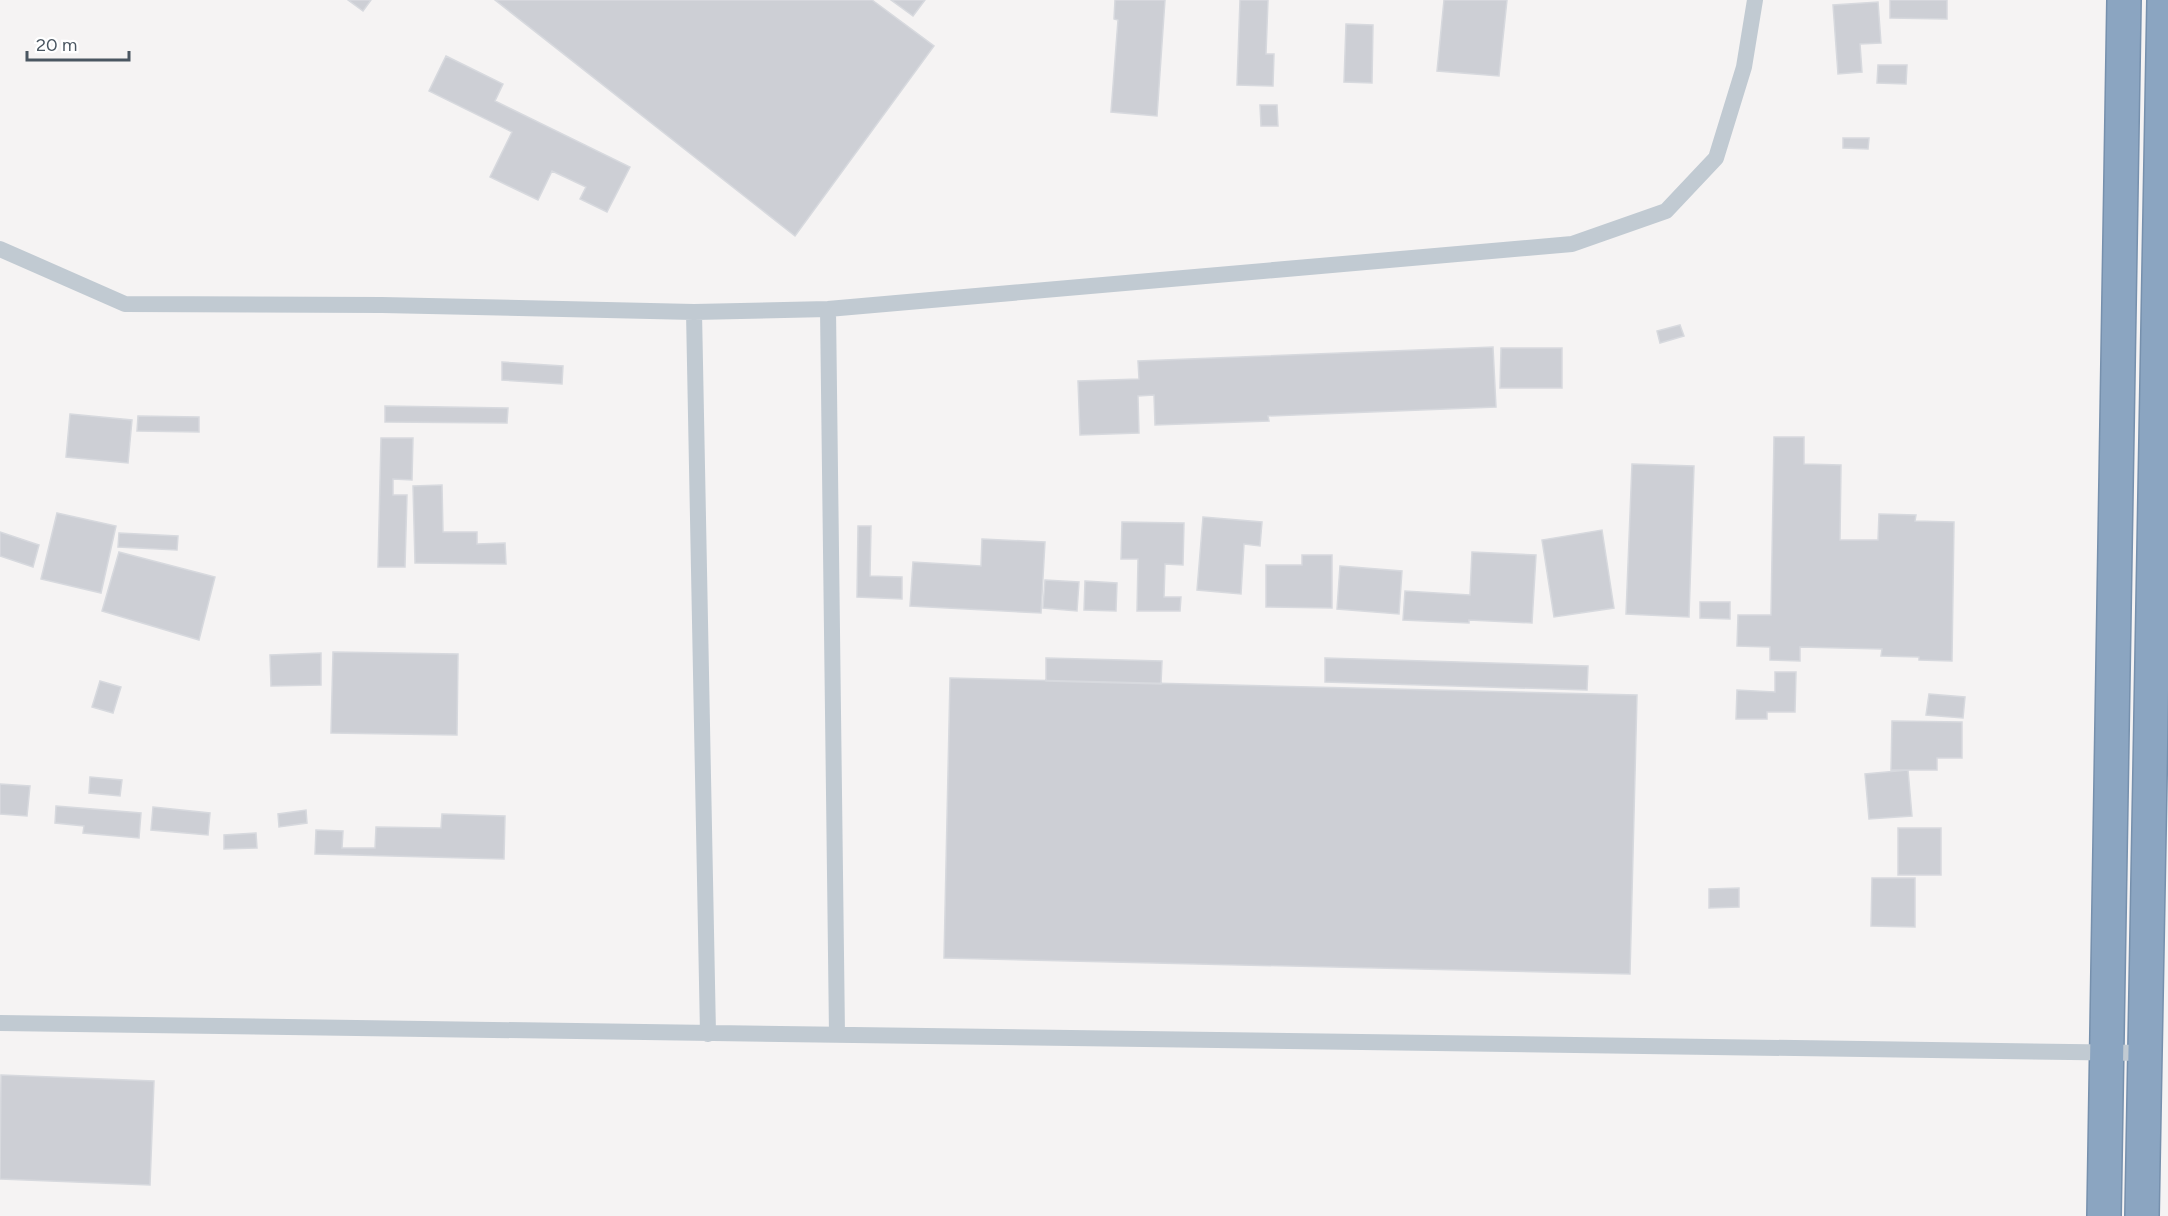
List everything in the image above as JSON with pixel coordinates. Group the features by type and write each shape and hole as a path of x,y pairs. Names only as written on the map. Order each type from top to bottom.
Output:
{"highway":[{"path":"2104,1216 2124,0"},
{"path":"2142,1216 2164,0"}],"lane":[{"path":"0,249 125,304 393,305 694,312 828,309 1572,244 1666,211 1716,158 1744,67 1755,0"},
{"path":"828,309 837,1035"},
{"path":"694,312 708,1034"},
{"path":"0,1023 2145,1053"}],"building":[{"path":"348,0 371,0 363,11"},
{"path":"495,0 872,0 934,46 795,236"},
{"path":"891,0 925,0 913,16"},
{"path":"1115,0 1165,0 1157,116 1111,112 1118,20 1114,19"},
{"path":"1240,0 1268,0 1266,54 1274,54 1273,86 1237,85"},
{"path":"1444,0 1507,0 1499,76 1437,71"},
{"path":"1890,0 1947,0 1947,19 1890,18"},
{"path":"1878,2 1881,43 1860,44 1862,72 1838,74 1833,5"},
{"path":"1346,24 1373,25 1372,83 1344,82"},
{"path":"446,56 503,84 495,101 630,167 607,212 580,199 586,187 552,171 538,200 490,177 512,132 429,91"},
{"path":"1878,65 1907,65 1906,84 1877,83"},
{"path":"1260,105 1277,105 1278,126 1261,126"},
{"path":"1843,138 1869,138 1868,149 1843,148"},
{"path":"1680,325 1684,336 1660,343 1657,331"},
{"path":"1493,347 1496,407 1268,416 1269,421 1155,425 1154,395 1138,396 1139,433 1080,435 1078,381 1139,379 1138,361"},
{"path":"1501,348 1562,348 1562,388 1500,388"},
{"path":"502,362 563,366 562,384 502,380"},
{"path":"385,406 508,408 507,423 385,422"},
{"path":"70,414 132,420 128,463 66,457"},
{"path":"138,416 199,417 199,432 137,431"},
{"path":"1774,437 1804,437 1804,464 1841,465 1840,540 1878,540 1879,514 1916,515 1915,521 1954,522 1952,661 1881,656 1882,649 1800,647 1800,661 1770,660 1770,647 1737,646 1738,615 1771,615"},
{"path":"381,438 413,438 412,480 393,479 393,495 407,495 405,567 378,567"},
{"path":"1632,464 1694,466 1689,617 1626,614"},
{"path":"442,485 443,532 477,532 477,544 505,543 506,564 415,563 413,486"},
{"path":"57,513 116,526 101,593 41,579"},
{"path":"1203,517 1262,522 1260,546 1244,544 1241,594 1197,590"},
{"path":"1122,522 1184,523 1183,565 1165,564 1164,597 1181,597 1180,611 1137,611 1138,559 1121,559"},
{"path":"858,526 871,526 870,576 902,577 902,599 857,597"},
{"path":"1602,530 1614,608 1554,617 1542,540"},
{"path":"0,532 39,545 33,567 0,556"},
{"path":"119,533 178,536 177,550 118,547"},
{"path":"982,539 1045,542 1041,613 910,606 913,562 981,566"},
{"path":"119,552 215,577 199,640 102,611"},
{"path":"1472,552 1536,555 1532,623 1403,620 1405,591 1470,595"},
{"path":"1302,555 1332,555 1332,608 1266,607 1266,565 1302,565"},
{"path":"1340,566 1402,571 1399,614 1337,609"},
{"path":"1045,580 1079,582 1077,611 1043,608"},
{"path":"1085,581 1117,583 1116,611 1084,610"},
{"path":"1700,602 1730,602 1730,619 1700,618"},
{"path":"333,652 458,654 457,735 331,733"},
{"path":"321,653 321,685 271,686 270,655"},
{"path":"1046,658 1162,661 1161,684 1046,681"},
{"path":"1325,658 1588,666 1587,690 1325,682"},
{"path":"1775,672 1796,672 1795,712 1767,712 1767,719 1736,719 1737,690 1775,692"},
{"path":"950,678 1637,695 1630,974 944,958"},
{"path":"100,681 121,687 113,713 92,707"},
{"path":"1929,694 1965,697 1963,718 1926,715"},
{"path":"1892,721 1962,722 1962,758 1937,758 1937,770 1891,770"},
{"path":"1908,770 1912,816 1869,819 1865,774"},
{"path":"90,777 122,780 120,796 89,793"},
{"path":"0,784 30,786 27,816 0,814"},
{"path":"56,806 141,813 139,838 83,833 84,826 55,823"},
{"path":"153,807 210,813 208,835 151,830"},
{"path":"306,810 307,823 279,827 278,814"},
{"path":"442,814 505,816 504,859 315,854 316,830 343,831 342,848 375,848 376,827 441,828"},
{"path":"1898,828 1941,828 1941,875 1898,875"},
{"path":"256,833 257,848 224,849 224,835"},
{"path":"1872,878 1915,878 1915,927 1871,926"},
{"path":"1739,888 1739,907 1709,908 1709,889"},
{"path":"1,1075 154,1081 150,1185 0,1179"}]}
